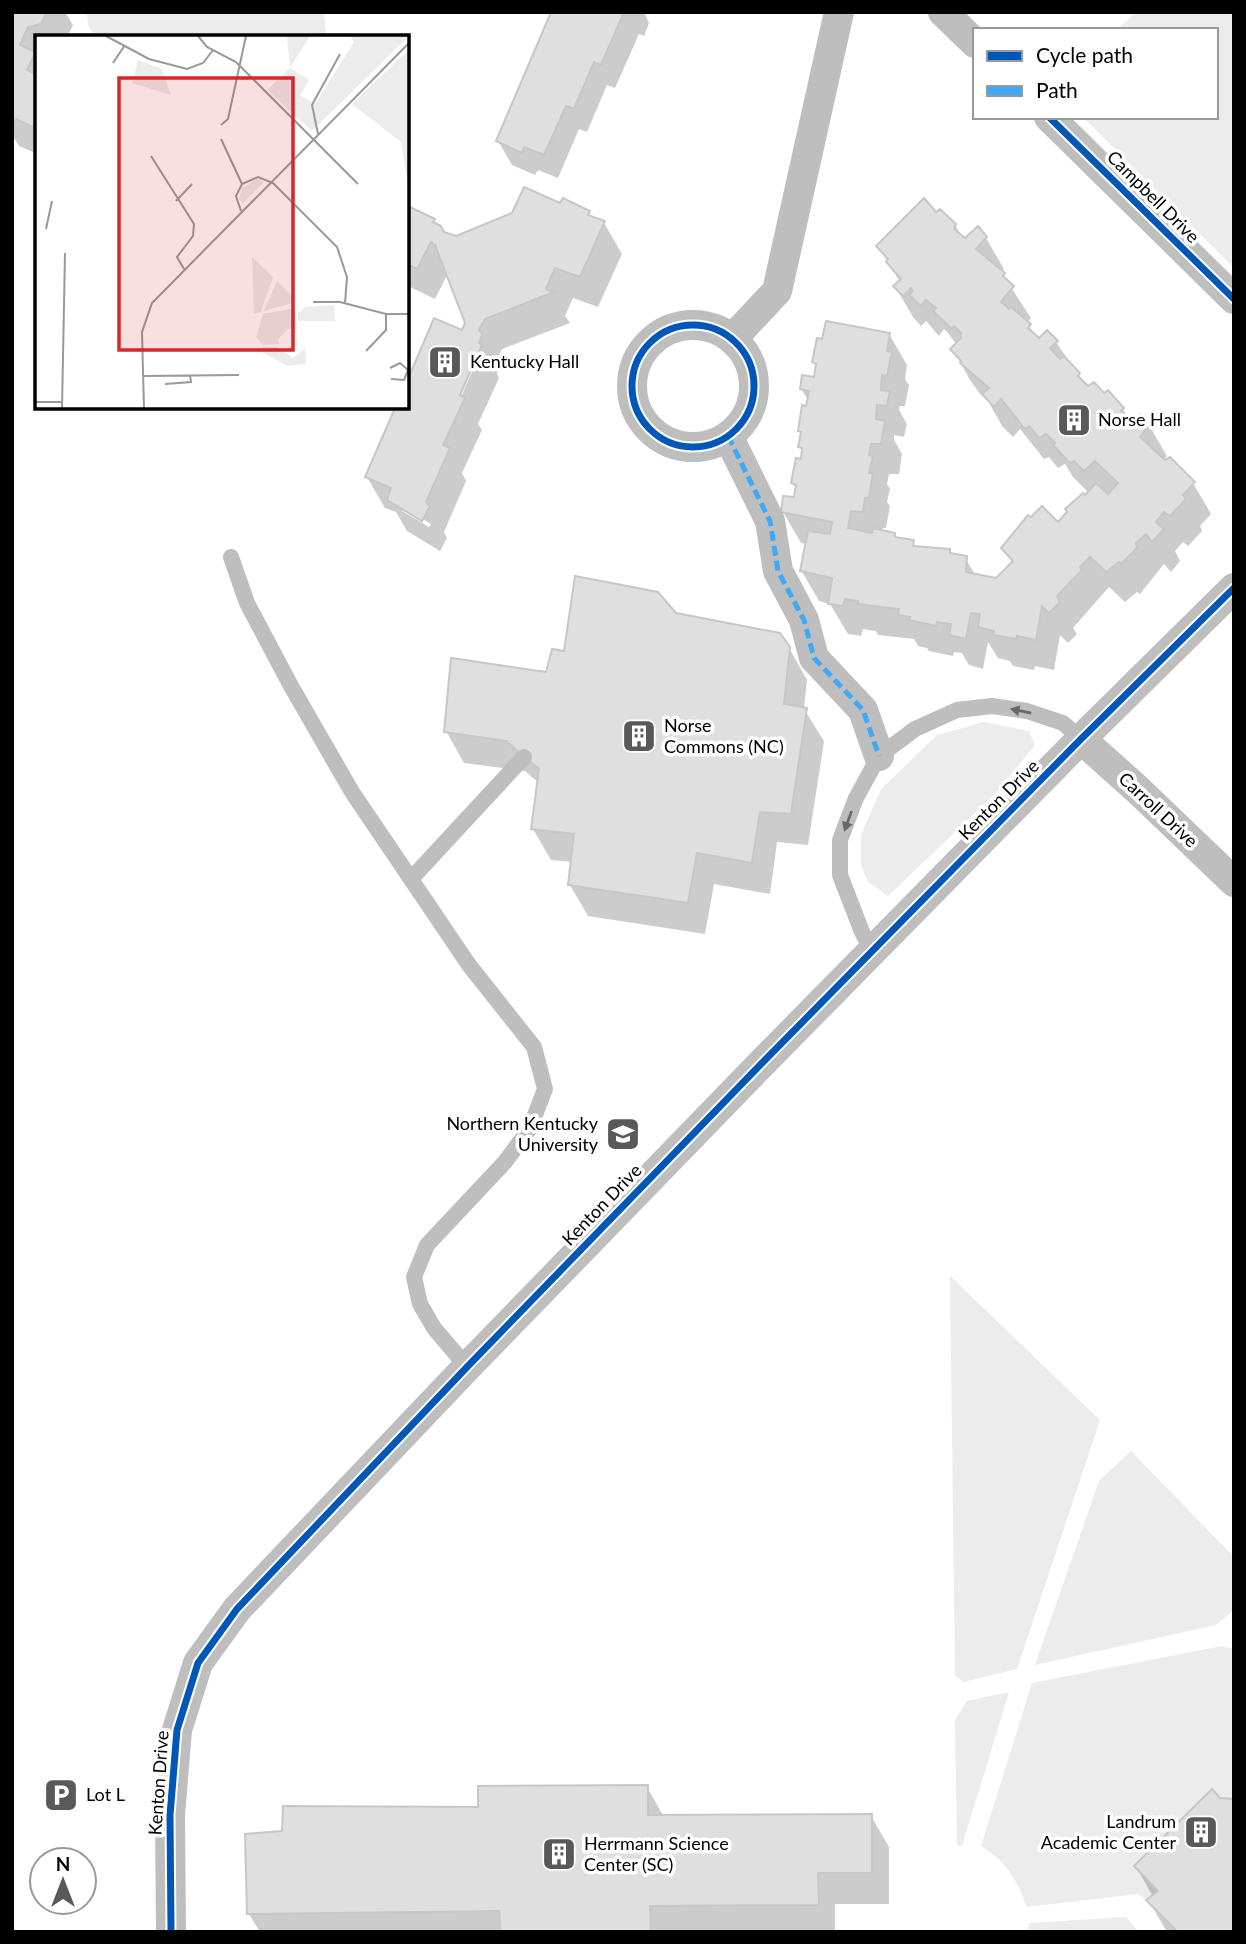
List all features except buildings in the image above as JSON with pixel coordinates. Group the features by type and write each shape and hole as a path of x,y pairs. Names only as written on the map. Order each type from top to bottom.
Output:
{"street":[{"path":"732,339 776,291 839,12"},
{"path":"943,12 973,41"},
{"name":"Campbell Drive","path":"1051,119 1234,299"},
{"path":"696,324 715,329 732,339 745,353 752,370 754,388 750,407 741,423 728,436 711,444 693,447 674,444 658,436 644,423 635,406 631,387 634,367 643,349 658,336 676,327 696,324"},
{"path":"728,436 770,521 778,570 804,620 814,658 863,710 879,755"},
{"name":"Kenton Drive","path":"171,1932 170,1815 177,1730 198,1663 237,1609 467,1367 872,951 1234,588"},
{"name":"Carroll Drive","path":"1081,740 1138,790 1234,883"}],"lane":[{"path":"231,557 247,603 352,792 470,965 534,1047 545,1089 530,1128 505,1162 427,1245 414,1277 421,1304 434,1328 467,1367"},
{"path":"872,951 840,875 840,840 856,798 879,755 915,729 957,710 992,706 1027,711 1063,723 1081,740"},
{"path":"411,879 524,757"}],"shaded area":[{"path":"86,12 324,12 326,35 94,35"},
{"path":"1136,12 1234,12 1234,268 1085,119 1218,119 1218,28 1119,28"},
{"path":"984,722 1029,731 1035,745 996,793 888,896 868,882 861,866 861,835 881,789 937,735"},
{"path":"950,1276 1100,1420 1017,1669 964,1682 955,1676"},
{"path":"1131,1451 1234,1557 1234,1610 1216,1625 1035,1665 1099,1481"},
{"path":"1222,1646 1234,1649 1234,1799 1220,1798 1211,1789 1134,1866 1158,1891 1146,1900 1138,1894 1027,1907 1010,1872 998,1858 981,1846 1032,1683"},
{"path":"1009,1692 962,1846 957,1845 955,1720 967,1701"},
{"path":"1126,1917 1139,1932 1028,1932 1029,1923"}],"marked path":[{"path":"728,436 770,521 778,571 804,620 814,658 863,710 879,756"}],"cycle path":[{"path":"1051,119 1234,299"},
{"path":"693,325 716,330 736,343 749,363 754,386 749,409 736,429 716,442 693,447 670,442 650,429 637,409 632,386 637,363 650,343 670,330 693,325"},
{"path":"171,1932 170,1815 177,1730 198,1663 237,1609 764,1061 1234,588"}],"place":[{"name":"Kentucky Hall","path":"445,362"},
{"name":"Norse Hall","path":"1074,420"},
{"name":"Norse Commons (NC)","path":"639,736"},
{"name":"Northern Kentucky University","path":"623,1134"},
{"name":"Lot L","path":"61,1795"},
{"name":"Landrum Academic Center","path":"1201,1832"},
{"name":"Herrmann Science Center (SC)","path":"559,1854"}]}
